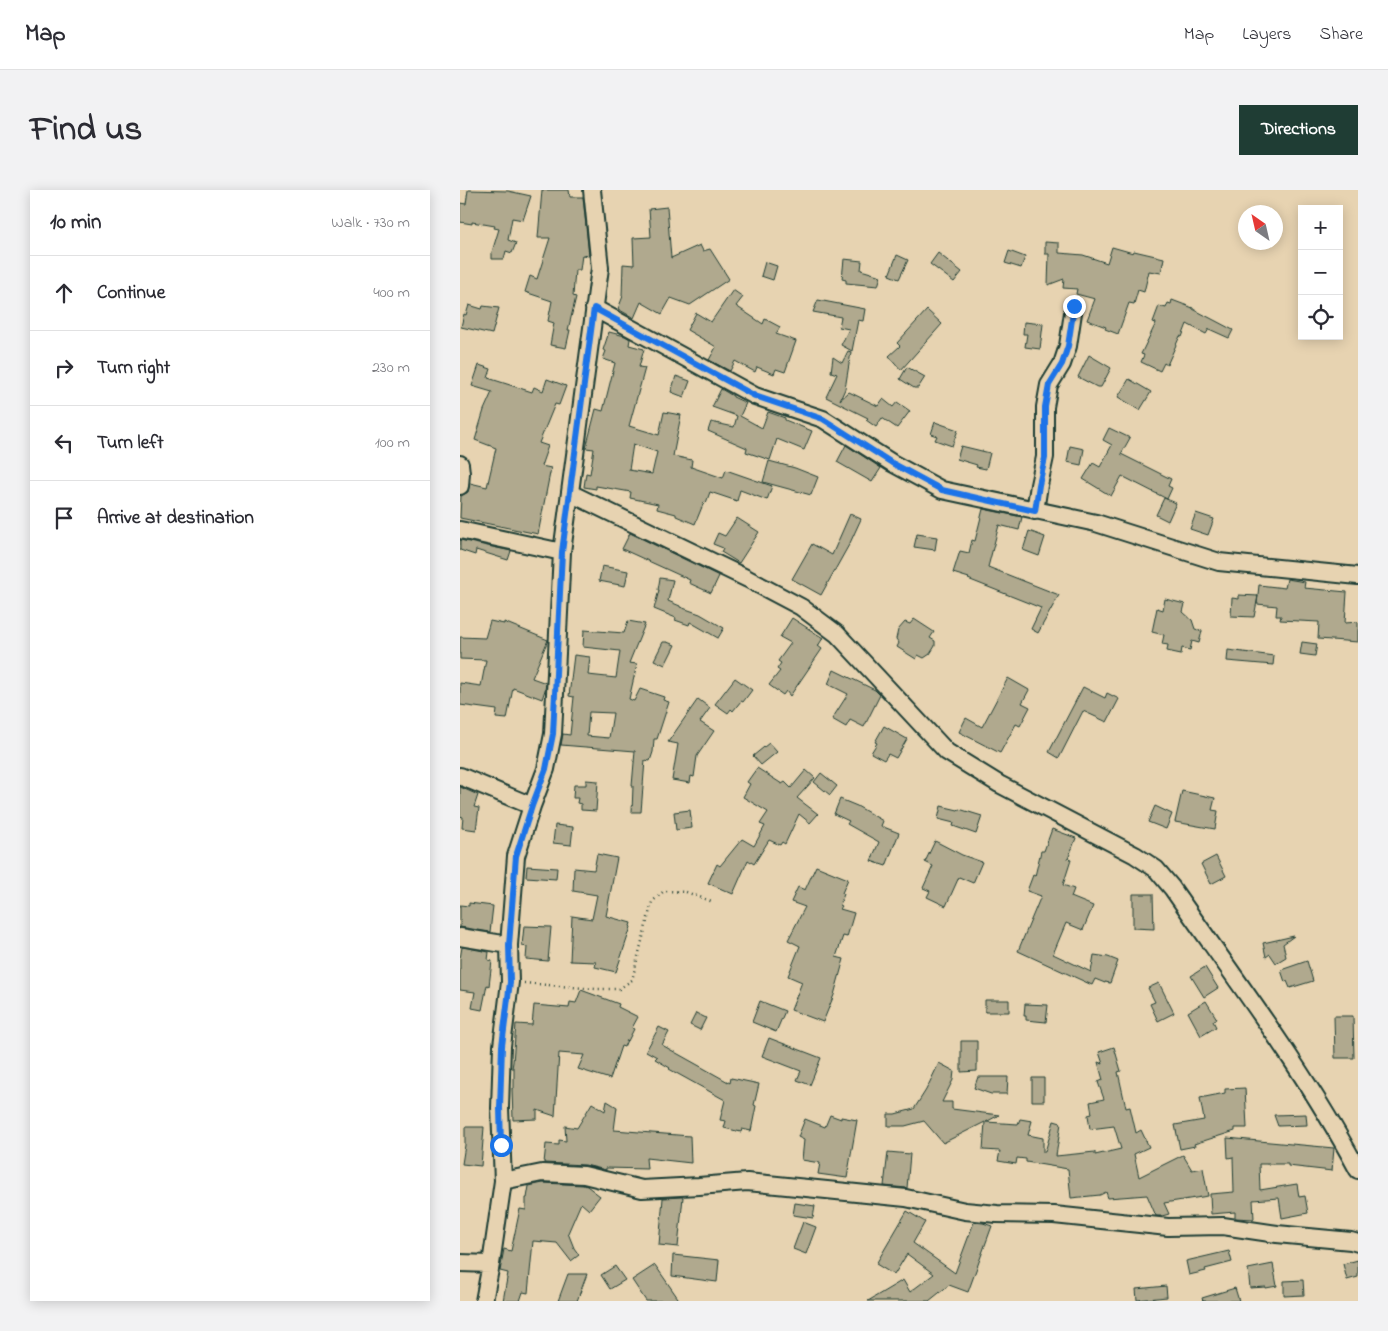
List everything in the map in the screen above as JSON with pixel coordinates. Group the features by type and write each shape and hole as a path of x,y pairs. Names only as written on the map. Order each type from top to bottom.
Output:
{"street":[{"path":"484,1301 503,1181 500,1108 502,1055 510,982 509,945 516,856 546,769 553,734 562,552 600,268 592,190"},
{"path":"1035,511 1045,458 1045,407 1049,385 1062,364 1068,346 1074,306"},
{"path":"594,308 755,396 823,419 892,463 942,490 1096,523 1219,562 1358,576"},
{"path":"460,464 460,486"},
{"path":"570,492 801,607 837,634 948,752 998,784 1135,855 1156,869 1172,888 1282,1047 1339,1136 1358,1170"},
{"path":"460,530 562,552"},
{"path":"460,776 532,806"},
{"path":"460,937 509,945"},
{"path":"503,1181 542,1173 584,1175 642,1189 747,1182 906,1198 965,1211 997,1214 1054,1215 1168,1227 1223,1226 1358,1243"},
{"path":"460,1263 491,1264"}],"path":[{"path":"510,982 619,989 632,980 652,902 664,890 686,892 713,902"}],"building":[{"path":"468,190 508,191 531,196 523,220 512,218 508,240 516,243 512,253 506,251 504,259 492,259 492,252 499,229 494,228 495,226 460,222 460,203 466,204"},
{"path":"542,190 569,190 570,197 583,197 589,256 582,255 580,270 575,270 573,296 576,297 568,330 570,330 566,348 550,345 554,323 548,321 552,301 525,292 530,276 537,279 550,238 538,238"},
{"path":"667,207 671,258 700,245 703,251 710,249 729,279 690,305 671,298 662,314 641,302 634,318 618,309 623,296 623,264 634,265 633,238 651,237 649,209"},
{"path":"1045,242 1059,243 1059,253 1083,255 1107,263 1112,247 1133,253 1134,251 1164,258 1161,273 1149,271 1144,292 1138,290 1134,304 1129,303 1118,334 1087,320 1095,299 1076,294 1077,289 1063,288 1064,279 1048,285 1049,254 1045,254"},
{"path":"1009,251 1025,257 1021,268 1005,263"},
{"path":"938,253 962,272 954,282 930,264"},
{"path":"897,255 908,260 899,279 889,275"},
{"path":"844,259 862,261 861,270 881,276 878,286 846,283 846,280 842,279"},
{"path":"765,262 777,266 773,280 761,276"},
{"path":"733,290 743,297 736,306 763,324 765,319 780,327 776,334 796,341 785,372 776,369 774,374 757,367 755,372 735,361 730,371 709,360 716,347 687,330 696,313 711,322"},
{"path":"818,300 865,309 863,321 858,320 852,351 841,345 849,329 839,327 841,317 813,312"},
{"path":"1172,300 1193,308 1233,330 1229,338 1209,329 1206,334 1187,324 1167,365 1164,363 1160,371 1141,362 1144,355 1141,354 1156,323 1153,322 1159,306 1166,308 1168,303 1171,304"},
{"path":"469,305 482,309 483,306 499,308 492,334 461,327 464,314 466,315"},
{"path":"927,310 942,324 901,370 889,356 900,346 897,343"},
{"path":"1024,322 1043,324 1040,349 1025,347 1027,334 1023,334"},
{"path":"609,332 625,336 630,339 629,345 644,349 639,367 645,368 629,426 659,435 664,412 681,415 673,456 692,460 691,467 723,478 726,470 772,486 767,500 740,490 737,501 710,492 695,524 676,516 676,514 657,509 658,504 630,498 631,492 596,486 596,489 584,487 586,473 590,474 594,449 586,448 596,409 603,411 615,363 603,359 606,351 603,350","holes":["633,444 657,452 652,474 629,470"]},
{"path":"848,351 851,352 845,389 840,400 849,392 878,406 883,399 893,407 897,402 910,411 897,428 882,418 876,427 866,420 868,418 826,397 837,374 831,372 833,357 842,363"},
{"path":"1089,355 1111,368 1101,387 1097,387 1078,377"},
{"path":"479,365 491,369 488,378 532,392 534,387 543,391 547,379 566,386 559,405 555,404 539,443 548,446 541,466 551,468 538,534 460,518 461,496 468,492 470,483 487,487 496,448 475,440 484,410 492,392 472,386"},
{"path":"907,367 925,377 918,388 914,388 900,379"},
{"path":"676,376 690,381 684,397 671,392"},
{"path":"1129,379 1151,392 1140,410 1118,397"},
{"path":"721,389 746,403 740,416 762,428 768,412 812,431 804,450 777,439 770,460 746,452 747,448 708,431 711,422 734,427 737,416 712,407"},
{"path":"935,422 958,430 952,446 935,440 937,436 931,434"},
{"path":"1109,428 1130,438 1121,454 1171,479 1168,486 1172,488 1167,499 1122,476 1111,496 1083,479 1093,463 1100,467 1112,445 1103,440"},
{"path":"846,445 881,468 872,482 837,462"},
{"path":"961,446 990,453 986,469 957,459"},
{"path":"1070,446 1084,449 1081,465 1067,462"},
{"path":"769,461 818,477 811,495 763,482"},
{"path":"1164,498 1176,503 1168,521 1156,515"},
{"path":"983,509 1022,517 1019,530 999,525 988,567 1059,595 1038,633 1031,629 1041,608 953,573 960,551 969,553 972,540 975,541"},
{"path":"1196,513 1214,519 1208,535 1190,529"},
{"path":"850,514 861,519 821,595 792,579 812,544 832,555"},
{"path":"737,518 759,532 739,563 721,552 723,548 713,544 718,533 725,536"},
{"path":"1029,531 1045,537 1039,556 1023,550"},
{"path":"630,533 719,576 711,593 689,583 690,580 622,549"},
{"path":"917,534 937,537 935,550 914,547"},
{"path":"460,540 511,551 508,560 476,550 475,555 460,550"},
{"path":"602,566 628,571 625,586 599,581"},
{"path":"660,578 673,580 668,601 700,614 724,628 718,638 690,622 689,625 675,620 676,618 654,609"},
{"path":"1287,579 1305,582 1304,588 1347,592 1345,623 1358,622 1358,642 1318,639 1319,622 1280,620 1281,616 1276,616 1277,606 1257,604 1259,585 1285,588"},
{"path":"1239,595 1258,596 1254,617 1231,616 1232,598 1239,599"},
{"path":"1165,599 1185,604 1183,612 1192,620 1195,629 1202,631 1199,643 1192,641 1190,650 1182,648 1181,654 1167,651 1168,645 1162,644 1164,635 1152,632 1157,608 1163,610"},
{"path":"792,618 823,638 818,646 822,649 790,696 786,691 783,695 769,685 780,671 777,669 781,663 778,661 791,643 780,637"},
{"path":"914,619 934,632 930,638 935,641 935,646 930,654 924,658 918,655 916,659 897,647 899,643 896,639 898,630 905,622 910,624"},
{"path":"490,621 504,624 504,622 548,640 532,678 546,683 542,699 513,688 507,719 496,718 497,710 460,705 460,683 481,686 486,660 460,659 460,637 485,638"},
{"path":"628,621 645,624 629,663 637,664 629,699 634,701 640,689 664,697 663,700 669,702 657,739 654,739 650,761 645,760 641,812 632,812 635,751 561,745 563,734 570,735 574,697 569,696 574,655 590,657 588,675 616,678 620,651 583,647 584,630 624,633","holes":["589,712 613,713 609,738 587,736"]},
{"path":"663,642 675,645 665,665 654,660"},
{"path":"1302,642 1317,644 1315,656 1300,654"},
{"path":"1228,650 1274,656 1273,665 1227,661"},
{"path":"834,670 875,690 880,695 864,727 850,720 846,727 832,719 848,694 828,684"},
{"path":"735,678 752,690 743,702 741,701 733,711 731,709 728,713 715,704"},
{"path":"1008,678 1029,690 1022,703 1030,707 1020,726 1016,724 1000,753 959,732 966,718 982,727"},
{"path":"1083,687 1105,698 1107,693 1119,699 1107,722 1083,711 1059,758 1049,752"},
{"path":"698,699 710,708 700,722 714,731 697,756 694,777 691,776 690,783 672,780 678,744 668,742"},
{"path":"884,726 907,739 896,758 888,754 884,760 871,753"},
{"path":"769,743 777,752 761,765 753,756"},
{"path":"757,768 782,784 785,782 791,788 806,770 815,778 797,798 818,814 810,823 799,814 785,844 782,842 780,845 769,840 754,864 748,860 733,894 708,883 717,864 720,866 742,839 754,846 765,826 760,824 768,812 743,797 750,784 747,782"},
{"path":"821,773 837,786 830,795 814,782"},
{"path":"586,780 598,781 596,811 581,810 581,804 577,803 578,798 573,798 574,785 586,785"},
{"path":"460,787 478,795 474,807 479,808 476,830 462,828 463,817 460,816"},
{"path":"1182,791 1215,798 1212,810 1218,811 1215,829 1175,822"},
{"path":"840,799 857,806 883,821 881,826 899,833 886,866 871,861 879,842 847,824 849,821 834,814"},
{"path":"941,806 982,816 976,834 953,826 954,823 938,819"},
{"path":"1155,806 1172,814 1166,829 1148,822"},
{"path":"690,810 692,828 676,830 674,812"},
{"path":"555,825 573,827 571,845 553,843"},
{"path":"1052,829 1076,838 1068,859 1071,860 1063,885 1074,889 1071,897 1093,906 1083,930 1066,923 1053,954 1091,972 1094,955 1118,961 1110,983 1095,979 1092,985 1018,951 1041,896 1027,891 1033,875 1035,876 1041,851 1044,851"},
{"path":"935,841 962,855 982,862 973,883 959,877 946,906 927,897 930,891 923,888 933,866 925,862"},
{"path":"597,854 617,858 606,916 631,923 616,972 595,967 596,962 570,961 572,916 592,919 597,895 573,891 574,868 594,870"},
{"path":"1216,856 1226,876 1211,884 1201,864"},
{"path":"527,866 557,868 556,879 526,877"},
{"path":"816,866 848,879 842,893 844,894 840,909 854,913 847,937 843,936 836,957 844,959 834,995 823,1022 791,1010 802,982 788,976 800,946 788,940 805,907 791,902 798,887 805,890"},
{"path":"1133,894 1153,894 1154,929 1133,928"},
{"path":"469,903 493,906 490,932 460,927 460,905 469,906"},
{"path":"524,926 551,927 548,961 526,959 527,947 522,946"},
{"path":"1294,936 1283,944 1286,957 1276,963 1270,954 1266,957 1263,943"},
{"path":"462,947 489,952 488,960 492,961 489,986 487,985 482,1010 472,1008 475,992 460,990"},
{"path":"1307,961 1313,981 1290,988 1287,981 1285,982 1281,970"},
{"path":"1205,967 1218,988 1204,997 1191,976"},
{"path":"1159,983 1174,1013 1158,1021 1150,1004 1155,1002 1148,988"},
{"path":"581,990 619,1004 618,1007 638,1017 628,1041 624,1047 621,1046 610,1079 578,1069 584,1055 559,1053 555,1116 537,1110 537,1119 513,1120 512,1088 514,1088 514,1068 512,1068 516,1024 532,1025 534,1005 569,1008 570,1002 576,1003"},
{"path":"985,1000 1009,1000 1009,1012 985,1012"},
{"path":"760,1001 785,1011 776,1032 752,1022"},
{"path":"1206,1001 1217,1019 1213,1021 1216,1027 1201,1036 1188,1012"},
{"path":"1025,1004 1048,1005 1046,1022 1026,1020 1026,1016 1024,1016"},
{"path":"696,1013 706,1018 700,1030 690,1025"},
{"path":"1334,1016 1353,1016 1354,1058 1335,1058"},
{"path":"659,1027 669,1032 662,1045 730,1083 731,1078 759,1084 751,1131 742,1129 741,1132 724,1128 726,1121 720,1120 725,1100 669,1069 655,1059 657,1057 646,1051"},
{"path":"769,1038 821,1058 810,1085 797,1080 801,1071 762,1056"},
{"path":"961,1041 977,1041 977,1071 961,1072"},
{"path":"1114,1047 1121,1071 1118,1072 1126,1108 1130,1107 1136,1133 1141,1130 1149,1147 1134,1154 1139,1177 1183,1155 1192,1170 1203,1168 1208,1196 1164,1203 1169,1214 1162,1216 1156,1216 1147,1195 1108,1198 1106,1192 1100,1195 1071,1198 1068,1169 1026,1162 1026,1159 1017,1158 1016,1164 998,1161 1000,1151 983,1150 985,1122 943,1143 924,1121 905,1126 888,1126 888,1114 914,1109 939,1063 954,1071 953,1080 942,1102 952,1102 952,1109 999,1115 986,1122 1018,1124 1020,1119 1032,1121 1028,1135 1043,1138 1043,1152 1045,1152 1054,1121 1061,1123 1056,1156 1095,1152 1095,1155 1121,1149 1114,1126 1090,1129 1088,1115 1092,1114 1090,1102 1104,1099 1098,1082 1103,1080 1098,1062 1103,1064 1099,1052"},
{"path":"978,1077 1008,1077 1007,1094 991,1094 974,1088"},
{"path":"1032,1078 1044,1078 1044,1101 1032,1101"},
{"path":"1245,1088 1247,1128 1235,1128 1235,1131 1194,1144 1195,1146 1180,1149 1175,1125 1204,1120 1200,1098 1225,1093 1225,1089"},
{"path":"607,1101 617,1107 614,1130 690,1136 691,1163 646,1158 647,1169 606,1168 606,1170 585,1165 544,1163 546,1144 559,1145 559,1140 566,1141 565,1126 577,1128 592,1103 605,1111"},
{"path":"1306,1114 1307,1125 1278,1126 1274,1115"},
{"path":"830,1115 841,1119 841,1117 857,1120 847,1178 818,1174 820,1163 802,1160 804,1140 798,1137 805,1119 825,1127"},
{"path":"465,1127 484,1127 481,1166 462,1164"},
{"path":"1227,1138 1334,1148 1332,1171 1288,1166 1288,1164 1259,1164 1260,1190 1297,1184 1299,1197 1305,1196 1308,1213 1282,1218 1279,1198 1253,1200 1254,1219 1235,1218 1235,1212 1211,1214 1210,1194 1234,1192 1233,1157 1228,1158"},
{"path":"888,1152 910,1154 907,1188 884,1186"},
{"path":"543,1183 583,1185 600,1196 589,1210 581,1203 568,1233 579,1255 571,1261 557,1243 533,1241 528,1293 523,1292 520,1301 503,1301 508,1273 500,1271 504,1249 511,1251 520,1209 526,1210 529,1186"},
{"path":"683,1197 678,1247 659,1245 663,1198"},
{"path":"795,1203 815,1206 813,1218 793,1215"},
{"path":"907,1211 925,1222 913,1243 955,1273 974,1222 992,1226 968,1292 949,1285 929,1301 868,1301 903,1280 910,1292 934,1274 907,1254 894,1275 876,1264"},
{"path":"803,1222 816,1227 806,1254 793,1249"},
{"path":"1229,1251 1232,1262 1189,1275 1186,1261"},
{"path":"673,1255 719,1260 717,1282 672,1276"},
{"path":"1358,1260 1358,1277 1347,1280 1343,1264"},
{"path":"1273,1264 1277,1286 1250,1288 1248,1269"},
{"path":"655,1265 680,1301 646,1301 632,1280"},
{"path":"615,1266 625,1280 610,1289 601,1275"},
{"path":"568,1274 587,1274 577,1301 558,1301"},
{"path":"1303,1280 1304,1295 1284,1296 1284,1281"},
{"path":"1166,1286 1167,1297 1137,1300 1136,1289"},
{"path":"1235,1288 1239,1301 1203,1301 1202,1298"}],"route":[{"path":"501,1145 502,1046 510,982 509,945 514,873 516,856 546,769 553,734 562,552 594,308 755,396 823,419 892,463 942,490 1035,511 1045,458 1045,407 1049,385 1062,364 1068,346 1074,306"}]}
